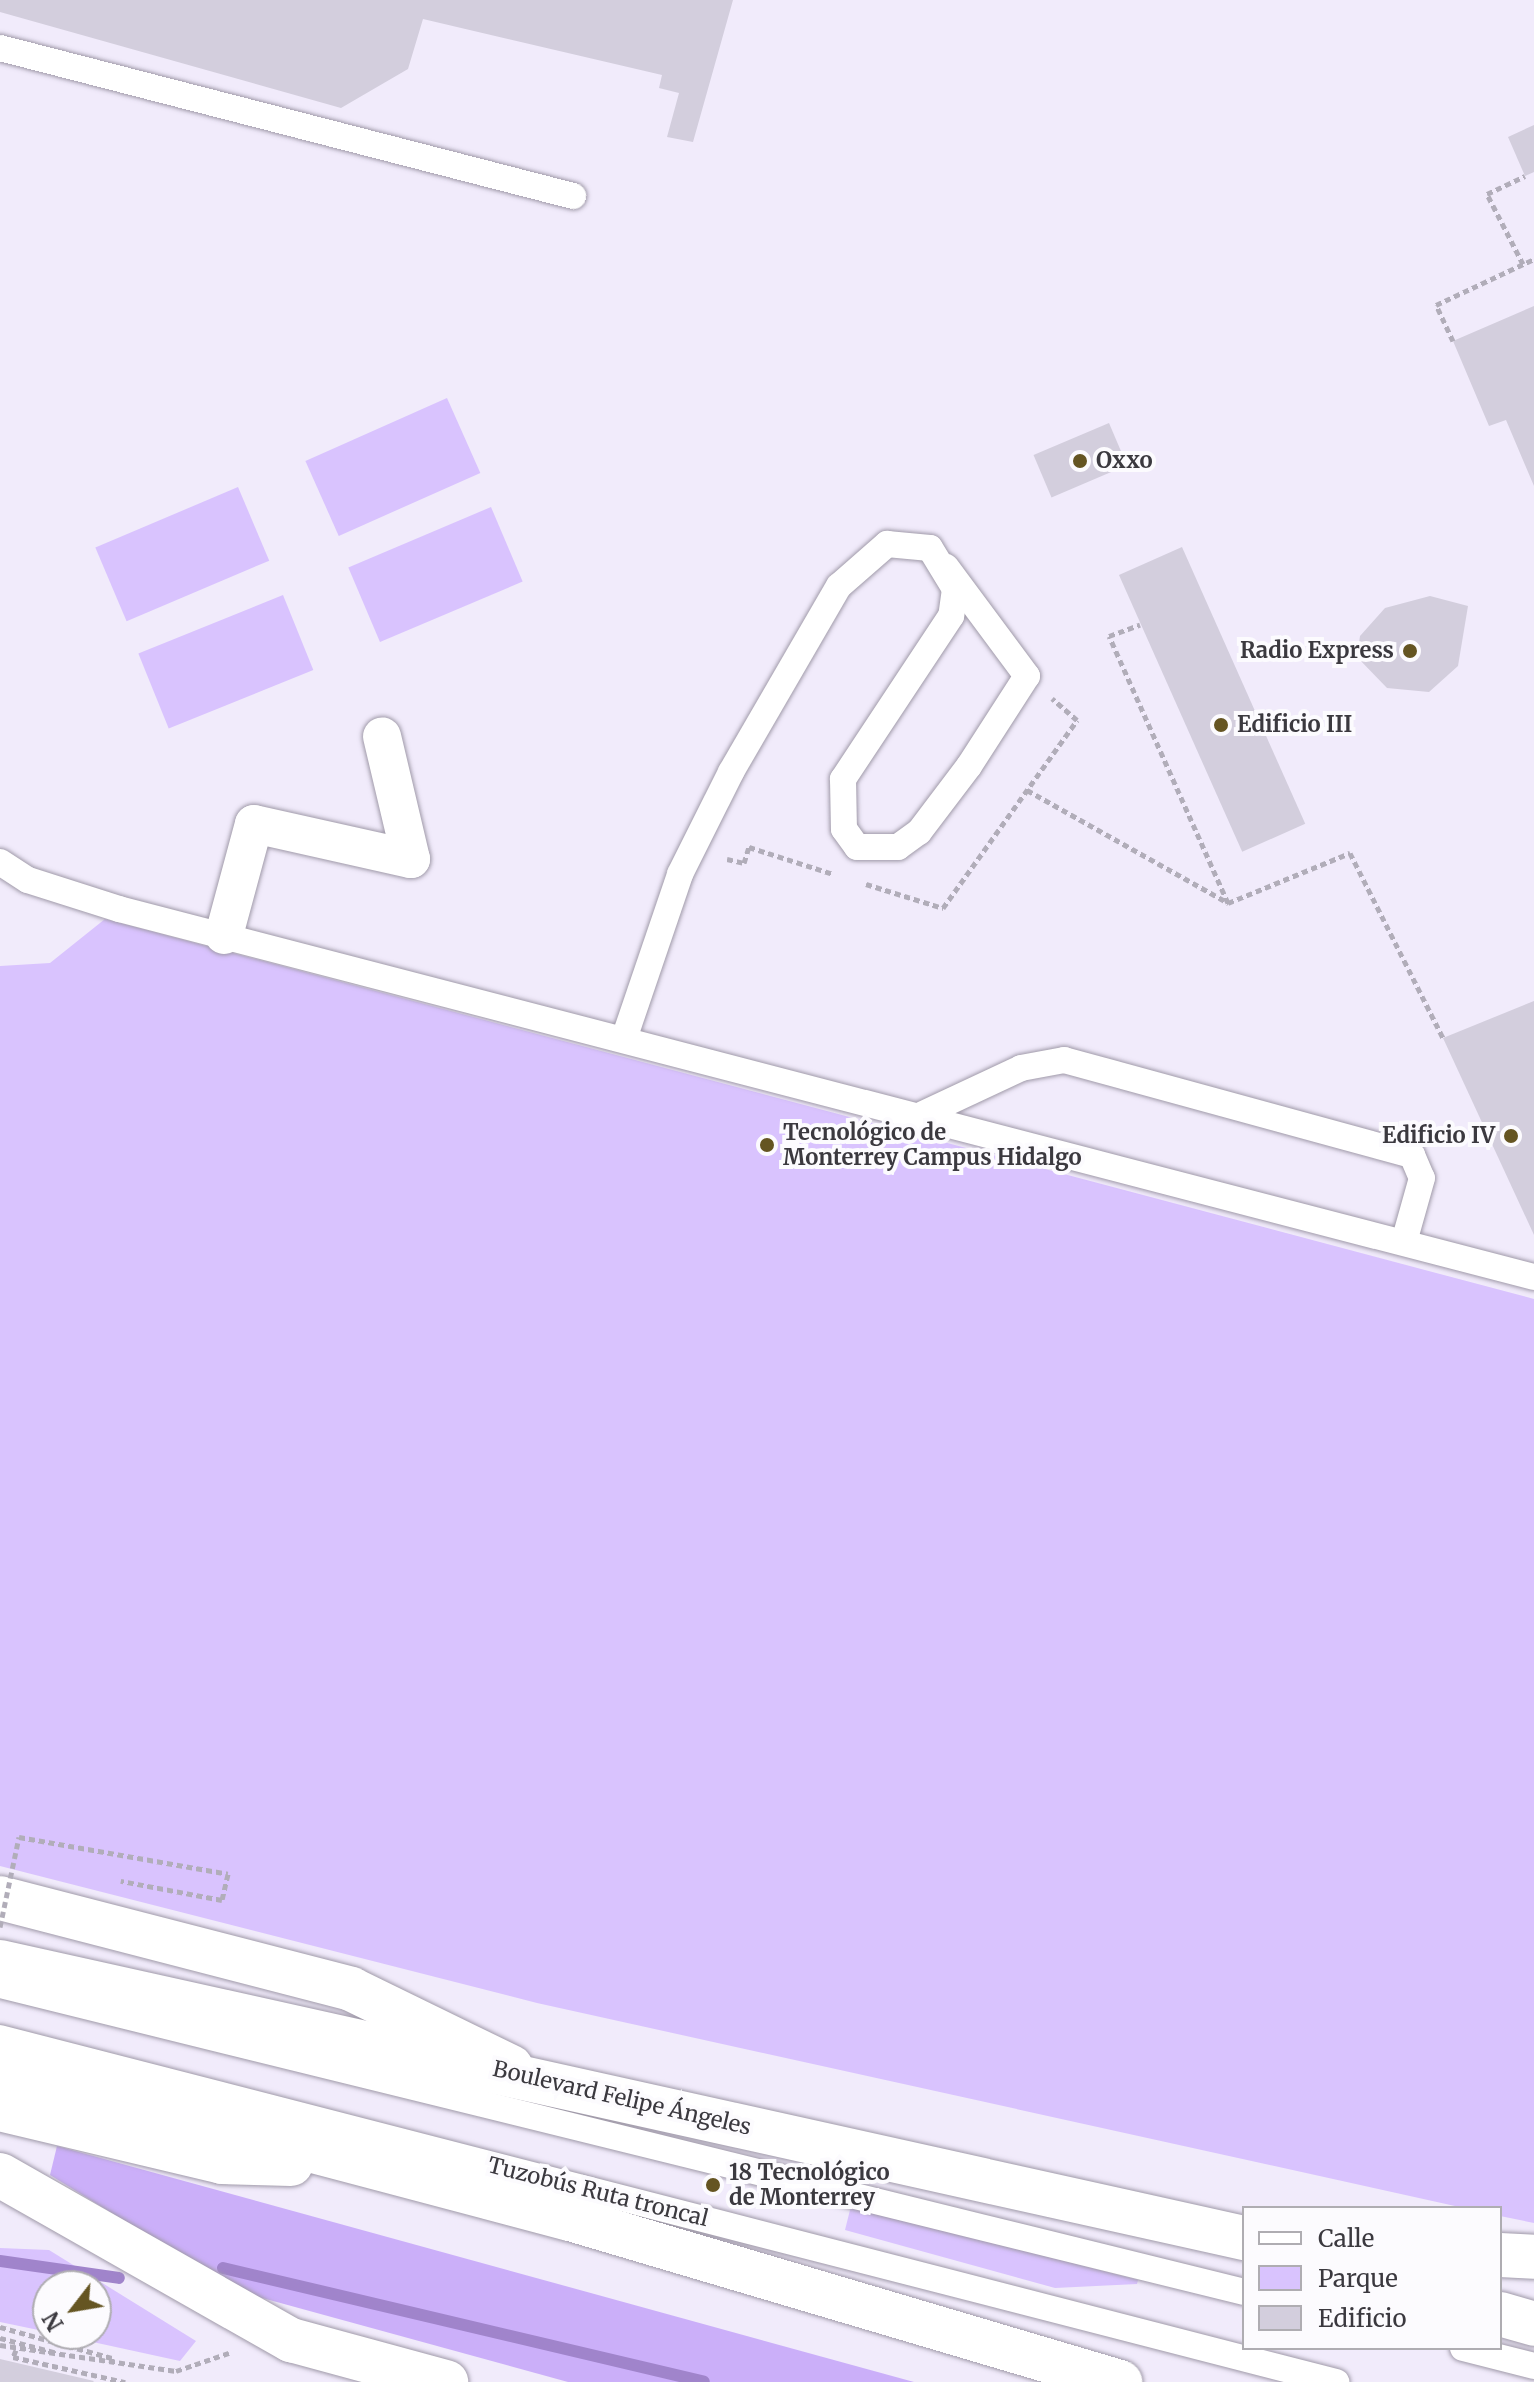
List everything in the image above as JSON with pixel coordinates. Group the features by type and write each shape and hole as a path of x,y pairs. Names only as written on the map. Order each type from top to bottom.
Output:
{"main road":[{"path":"0,1898 351,1989 532,2077"},
{"name":"Boulevard Felipe Ángeles","path":"0,1962 89,1995 532,2077 1242,2238"},
{"path":"0,2068 71,2071 369,2168 570,2219 1120,2382"},
{"path":"0,2109 222,2162 369,2168"},
{"path":"0,2175 272,2328 446,2382"},
{"path":"1502,2255 1534,2257"}],"street":[{"path":"224,935 254,824 411,859 382,736"}],"lane":[{"path":"0,48 573,196"},
{"path":"625,1036 680,874 839,586 887,544 930,548 946,567 1027,676 919,832 898,847 857,847 838,804 843,779 951,616 955,589 946,567"},
{"path":"0,862 28,880 224,935 625,1036 1534,1277"},
{"path":"923,1114 1021,1068 1064,1060 1412,1155 1422,1178 1404,1242"},
{"path":"0,1985 89,1995 1242,2291"},
{"name":"Tuzobús Ruta troncal","path":"0,2038 71,2071 1336,2382"},
{"path":"1471,2350 1534,2366"}],"path":[{"path":"1523,264 1487,194 1525,176"},
{"path":"1453,341 1436,305 1534,259"},
{"path":"1140,625 1109,636 1228,903"},
{"path":"1027,790 1228,903"},
{"path":"1228,903 1350,853 1443,1038"},
{"path":"0,1927 19,1837 228,1874 222,1900 106,1878"},
{"path":"0,2327 112,2358 110,2367 0,2338"},
{"path":"0,2345 16,2350 176,2371 211,2364 272,2328"},
{"path":"16,2350 13,2357 125,2382"}],"green space":[{"path":"447,398 480,473 339,536 305,461"},
{"path":"238,487 269,561 127,621 95,548"},
{"path":"491,507 523,582 380,642 348,568"},
{"path":"283,595 313,670 169,729 138,653"},
{"path":"105,919 1534,1299 1534,2223 1502,2216 1502,2206 1455,2206 537,2003 0,1866 0,966 50,963"},
{"path":"851,2206 1138,2280 1137,2284 1055,2288 845,2230"},
{"path":"0,2248 49,2250 81,2270 32,2270 32,2329 0,2322"},
{"path":"112,2289 196,2341 180,2361 112,2346"}],"shaded area":[{"path":"57,2146 914,2382 568,2382 240,2292 50,2175"}],"building":[{"path":"0,0 733,0 693,142 667,137 679,93 659,88 662,75 423,19 408,69 341,108 0,12"},
{"path":"1534,125 1534,172 1525,176 1508,137"},
{"path":"1534,306 1534,486 1506,420 1489,426 1453,341"},
{"name":"Oxxo","path":"1109,423 1127,465 1051,497 1034,455"},
{"name":"Edificio III","path":"1182,547 1305,824 1242,852 1119,575"},
{"name":"Radio Express","path":"1430,596 1468,606 1458,666 1429,692 1387,688 1357,657 1360,636 1385,608"},
{"name":"Edificio IV","path":"1534,1001 1534,1235 1443,1038"},
{"path":"0,2359 94,2381 0,2382"}],"waterway":[{"path":"0,2261 119,2278"},
{"path":"223,2268 704,2382"}],"place":[{"name":"Oxxo","path":"1080,461"},
{"name":"Radio Express","path":"1410,651"},
{"name":"Edificio III","path":"1221,725"},
{"name":"Edificio IV","path":"1511,1136"},
{"name":"Tecnológico de Monterrey Campus Hidalgo","path":"767,1145"},
{"name":"18 Tecnológico de Monterrey","path":"713,2185"}]}
